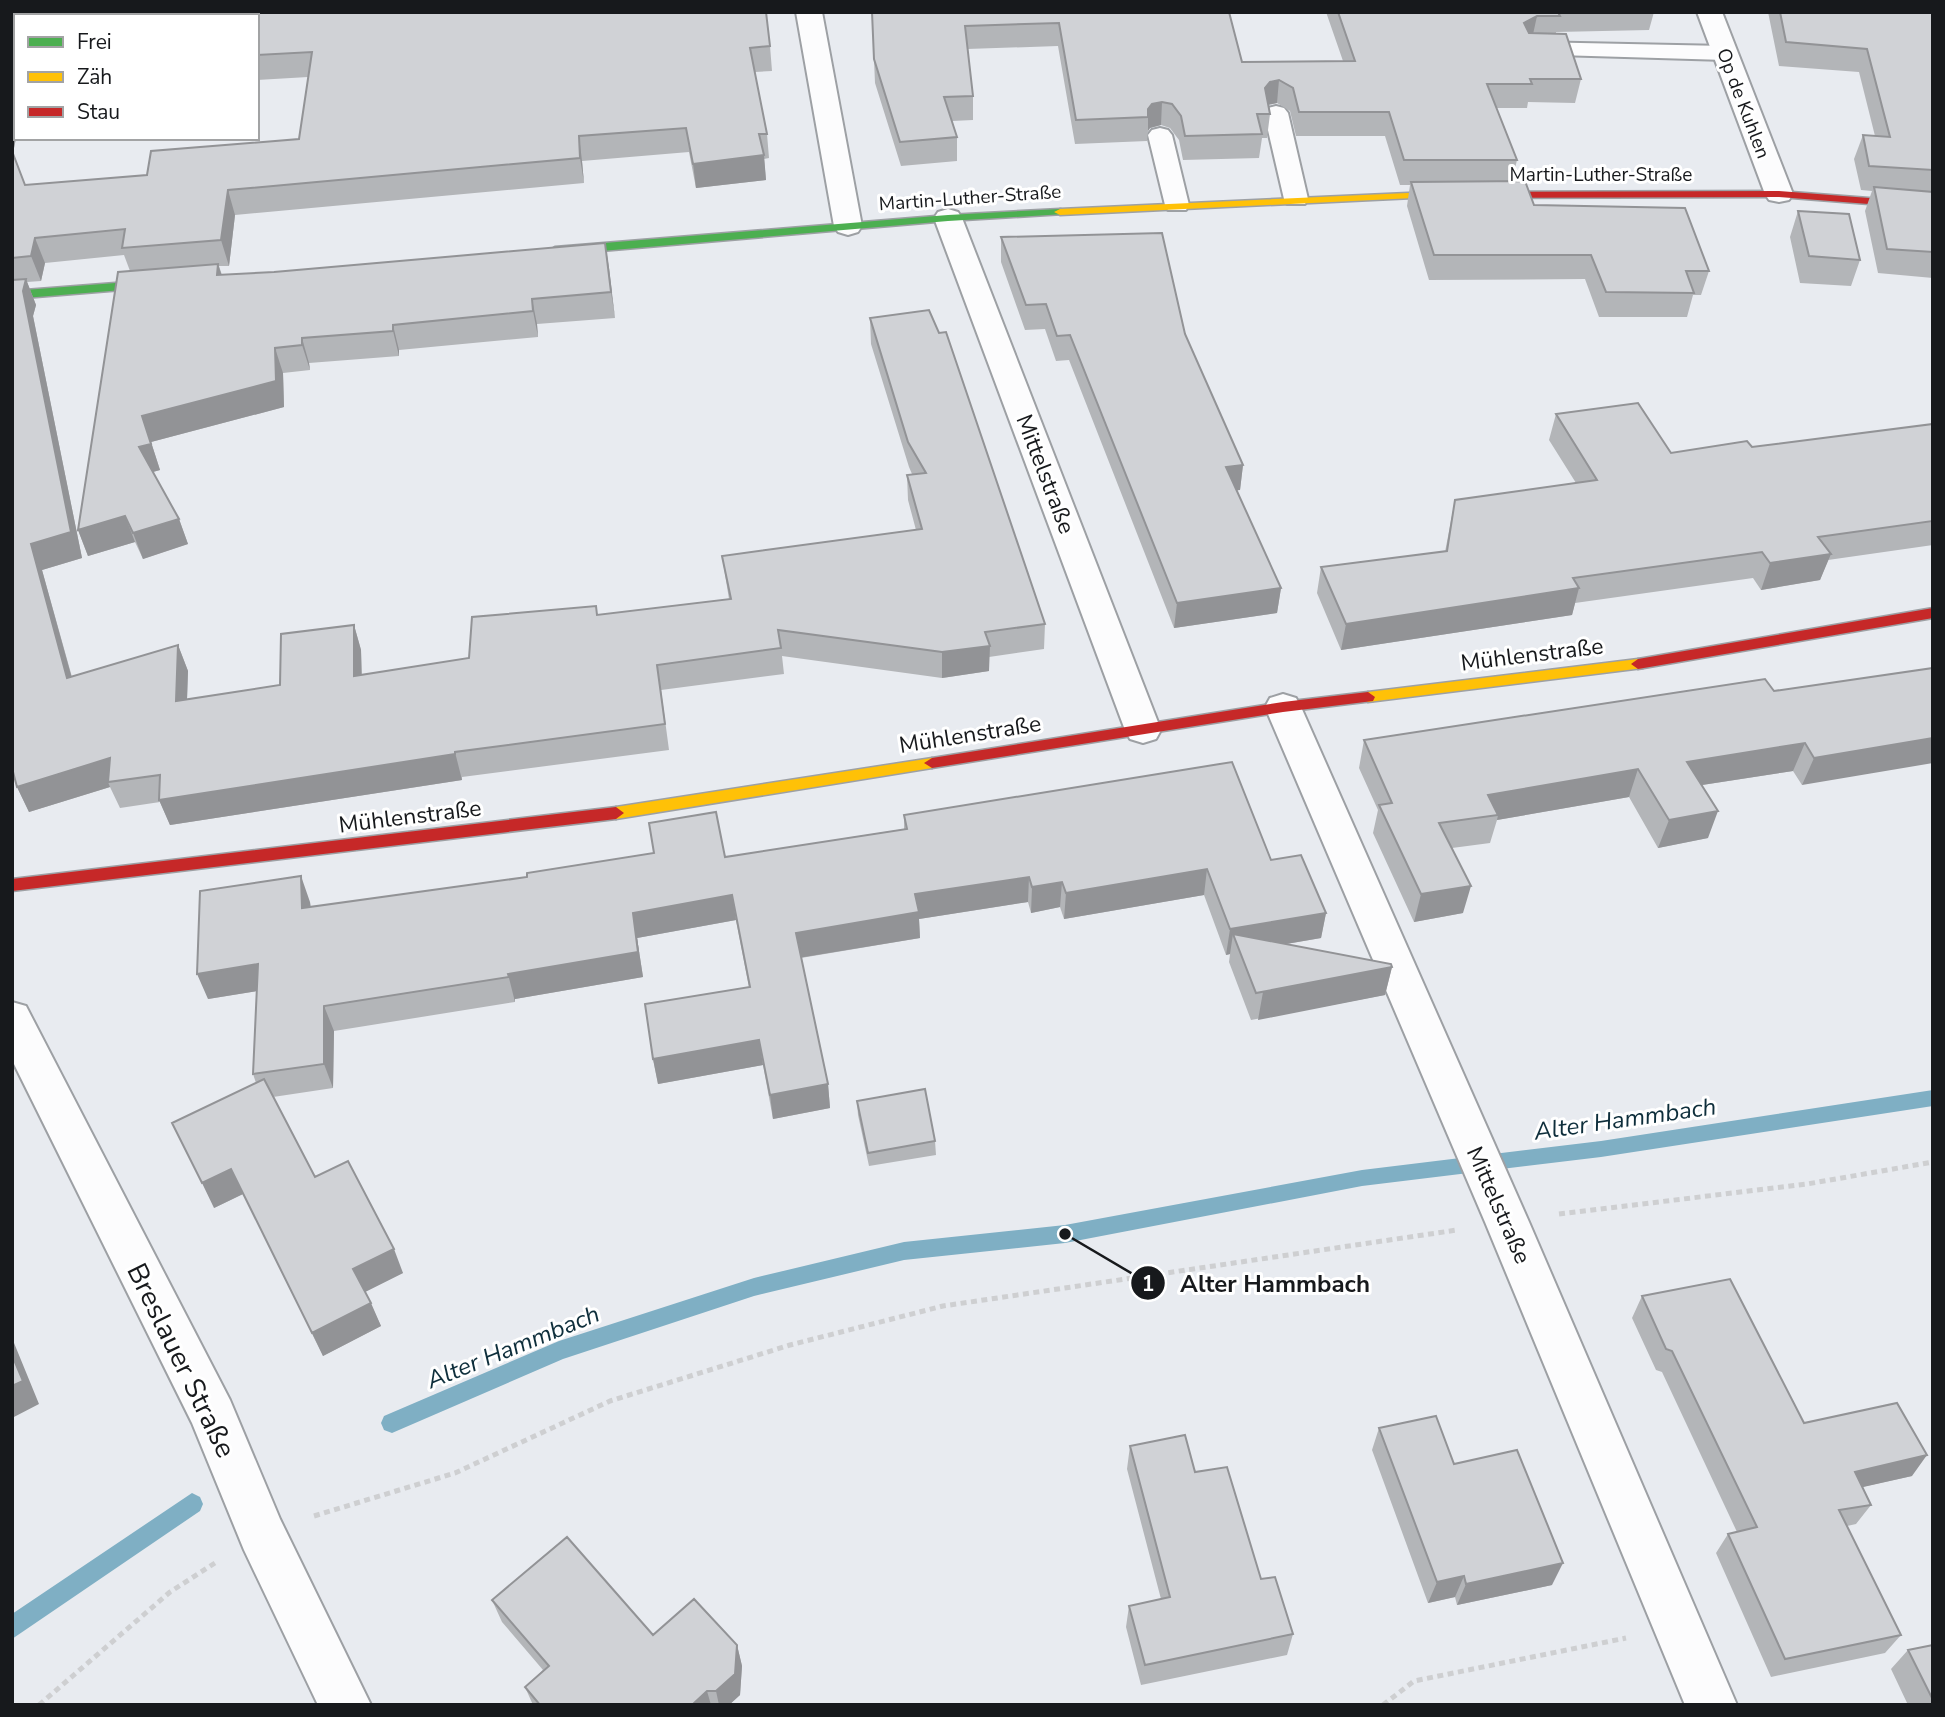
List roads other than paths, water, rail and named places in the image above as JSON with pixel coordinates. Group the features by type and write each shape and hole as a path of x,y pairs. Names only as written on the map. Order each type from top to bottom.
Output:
{"street":[{"path":"809,12 848,226"},
{"name":"Op de Kuhlen","path":"1709,12 1779,194"},
{"name":"Martin-Luther-Straße","path":"541,252 948,218 1405,195 1779,194 1933,206"},
{"name":"Mittelstraße","path":"948,218 1143,730"},
{"path":"12,295 179,282"},
{"name":"Mühlenstraße","path":"12,885 573,820 1283,707 1600,670 1933,613"},
{"name":"Mittelstraße","path":"1283,707 1711,1705"},
{"name":"Breslauer Straße","path":"12,1018 213,1415 261,1533 345,1705"}],"lane":[{"path":"1532,49 1725,53"},
{"path":"1276,113 1296,199"},
{"path":"1160,135 1177,205"}],"waterway":[{"name":"Alter Hammbach","path":"392,1423 559,1351 754,1287 904,1251 1065,1234 1362,1178 1601,1149 1933,1098"},
{"name":"Alter Hammbach","path":"12,1628 192,1504"}],"place":[{"name":"Alter Hammbach","path":"1065,1234"}]}
